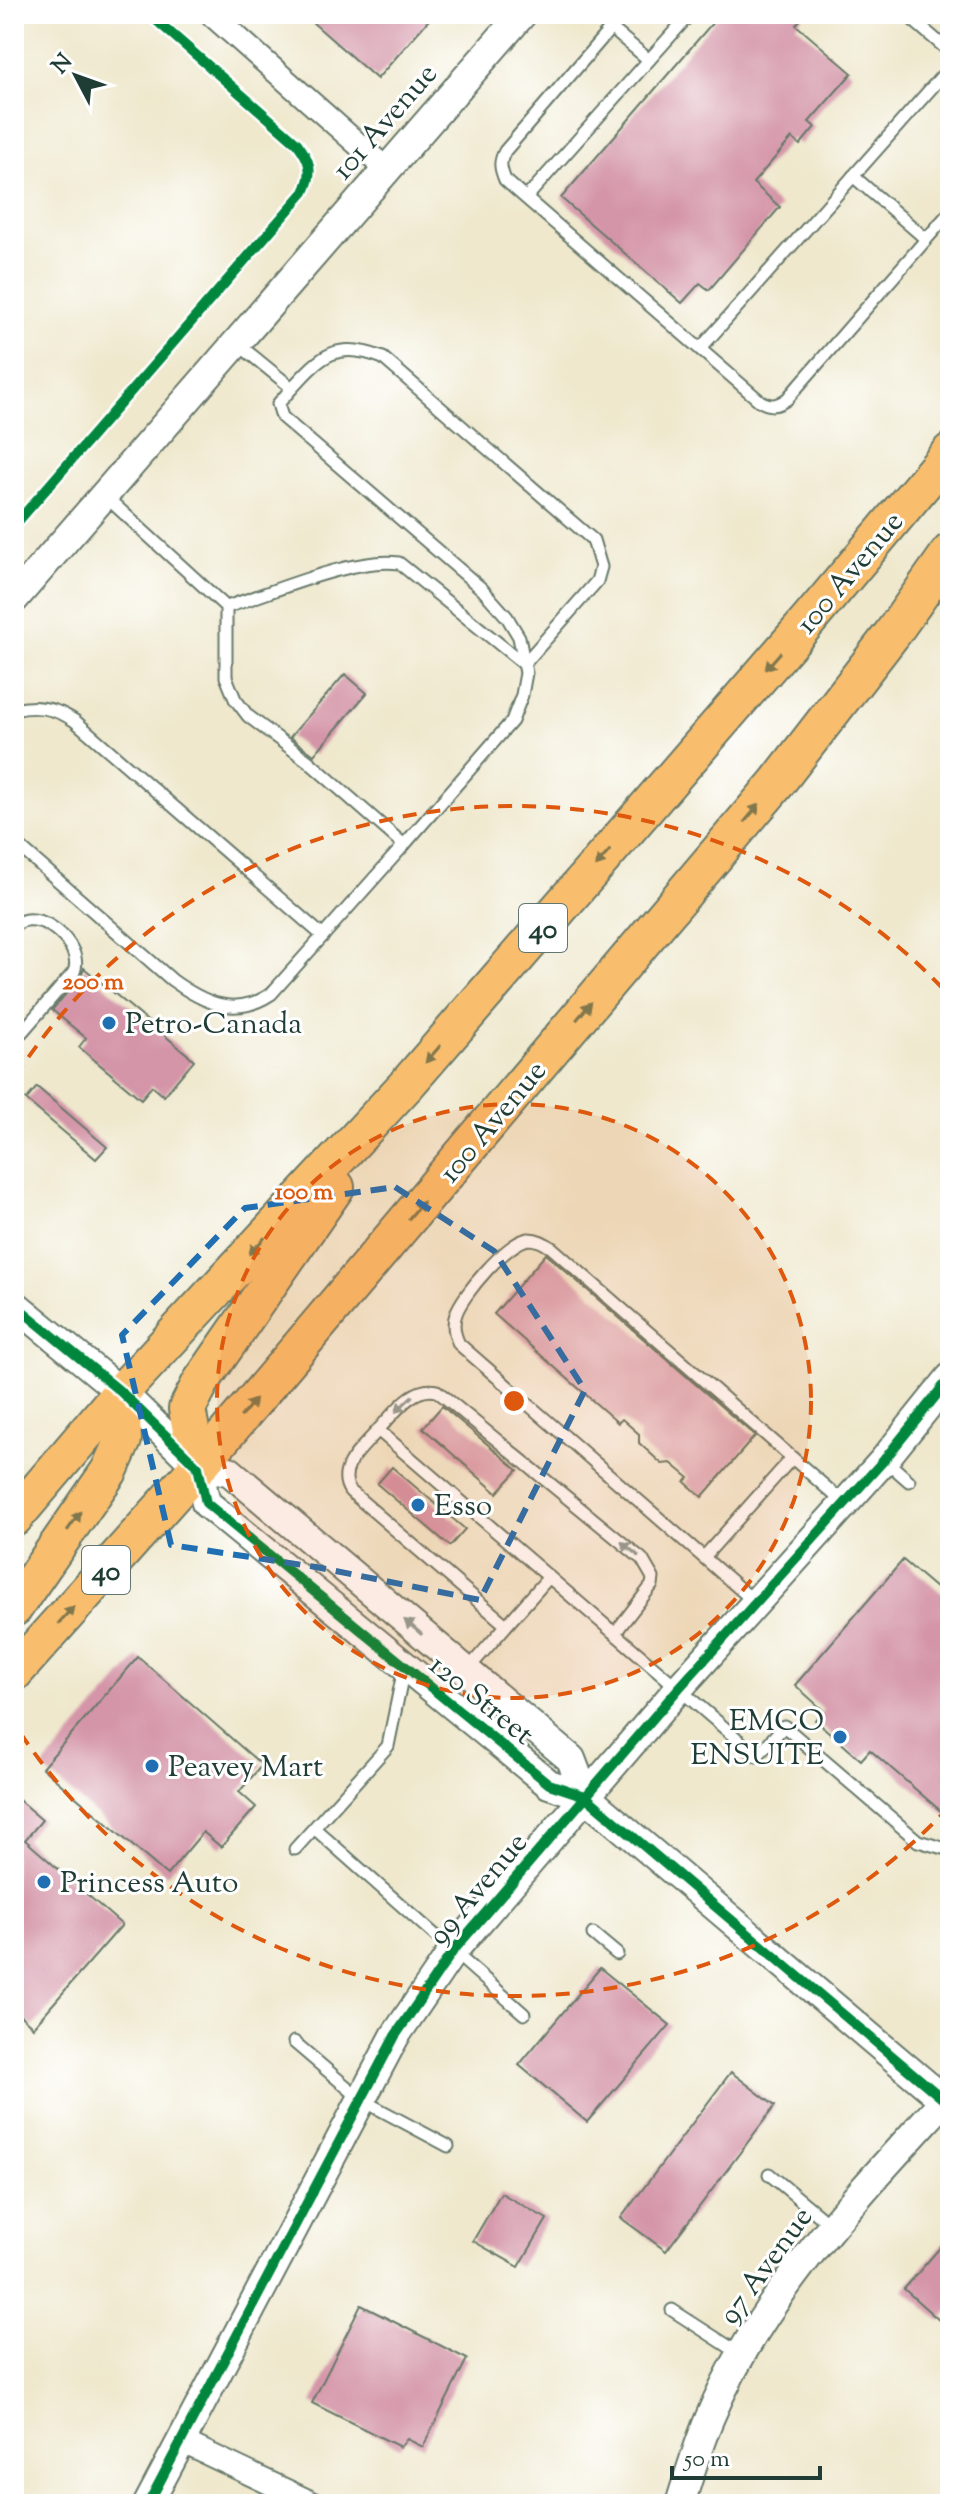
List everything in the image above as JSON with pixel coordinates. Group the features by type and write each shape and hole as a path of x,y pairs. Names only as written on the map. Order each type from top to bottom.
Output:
{"main road":[{"name":"100 Avenue","path":"14,1518 121,1392 408,1083 809,620 950,452"},
{"name":"100 Avenue","path":"14,1673 198,1467 776,784 892,634 950,552"},
{"path":"198,1467 187,1409 201,1382 408,1083"},
{"path":"14,1608 109,1471 123,1440 121,1392"}],"street":[{"path":"211,14 387,170"},
{"name":"101 Avenue","path":"14,599 522,14"},
{"name":"120 Street","path":"14,1304 121,1392 198,1467 206,1503 549,1784 585,1796 948,2100"},
{"name":"99 Avenue","path":"148,2504 395,2036 453,1951 679,1688 884,1460 950,1378"},
{"name":"120 Street","path":"198,1467 229,1471 571,1759 585,1796"},
{"name":"97 Avenue","path":"680,2504 710,2416 742,2355 784,2287 833,2227 948,2100"},
{"path":"181,2441 314,2504"}],"lane":[{"path":"594,14 649,60"},
{"path":"623,14 505,151 500,160 500,170 505,180 760,401 778,405 787,399 950,212"},
{"path":"526,198 690,14"},
{"path":"906,14 950,52"},
{"path":"700,349 950,67"},
{"path":"853,176 926,239"},
{"path":"237,343 292,388"},
{"path":"14,842 194,996 237,1008 256,1004 271,994 512,721 526,673 524,664 519,637 507,617 482,589 282,417 278,404 312,366 328,354 346,349 361,350 383,358 593,540 601,567 597,581 524,664"},
{"path":"104,495 226,607 226,677 235,699 248,716 308,761 404,845"},
{"path":"226,607 354,565 381,560 399,563 524,664"},
{"path":"14,710 42,707 62,712 75,721 323,936"},
{"path":"14,926 23,919 44,922 74,948 77,964 74,972 22,1032"},
{"path":"756,1603 459,1344 454,1334 456,1311 506,1250 530,1239 552,1248 845,1504"},
{"path":"506,1625 350,1491 344,1482 344,1472 378,1430 420,1391 437,1391 642,1559 653,1578 652,1585 615,1633"},
{"path":"378,1430 757,1756 784,1726 918,1841 950,1850"},
{"path":"704,1557 792,1458"},
{"path":"884,1460 909,1481"},
{"path":"466,1672 549,1577"},
{"path":"295,1849 388,1746 404,1667"},
{"path":"314,1828 524,2014"},
{"path":"593,1934 617,1954"},
{"path":"294,2042 362,2100 448,2146"},
{"path":"769,2174 833,2227"},
{"path":"672,2310 742,2355"}],"highlighted area":[{"path":"395,1187 494,1251 585,1390 480,1600 316,1567 171,1545 122,1335 245,1208"}],"building":[{"path":"303,14 434,14 377,79"},
{"path":"720,14 805,14 796,25 852,73 809,122 815,127 800,145 792,138 753,183 780,207 709,290 700,283 682,303 561,198"},
{"path":"345,674 367,693 314,755 290,737"},
{"name":"Petro-Canada","path":"84,968 194,1060 164,1096 152,1086 141,1099 79,1047 86,1038 52,1010 80,978"},
{"path":"37,1087 107,1147 96,1159 26,1100"},
{"path":"546,1254 755,1436 702,1497 685,1482 689,1478 671,1463 662,1464 639,1443 639,1434 622,1419 618,1423 494,1314"},
{"path":"442,1406 518,1470 497,1493 423,1428"},
{"path":"392,1467 465,1529 450,1546 377,1484"},
{"path":"903,1560 950,1600 950,1819 870,1750 861,1760 815,1720 823,1710 795,1685"},
{"name":"Peavey Mart","path":"138,1657 262,1765 239,1792 256,1807 221,1847 203,1832 167,1875 42,1768"},
{"name":"Princess Auto","path":"14,1796 42,1820 25,1840 122,1925 33,2027 14,2010"},
{"path":"600,1968 670,2025 587,2122 519,2065"},
{"path":"731,2072 775,2106 666,2251 621,2218"},
{"path":"501,2193 547,2219 519,2267 473,2241"},
{"path":"950,2236 950,2309 940,2321 904,2289"},
{"path":"361,2305 467,2359 423,2447 407,2439 400,2447 312,2403"}],"cycle path":[{"path":"14,526 304,192 309,178 308,161 297,143 149,14"},
{"path":"14,1304 121,1392 198,1467 206,1503 549,1784 585,1796 950,2105"},
{"path":"148,2504 395,2036 453,1951 679,1688 884,1460 950,1378"}],"place":[{"name":"Petro-Canada","path":"109,1023"},
{"name":"Esso","path":"418,1505"},
{"name":"EMCO ENSUITE","path":"840,1737"},
{"name":"Peavey Mart","path":"152,1766"},
{"name":"Princess Auto","path":"44,1882"}]}
